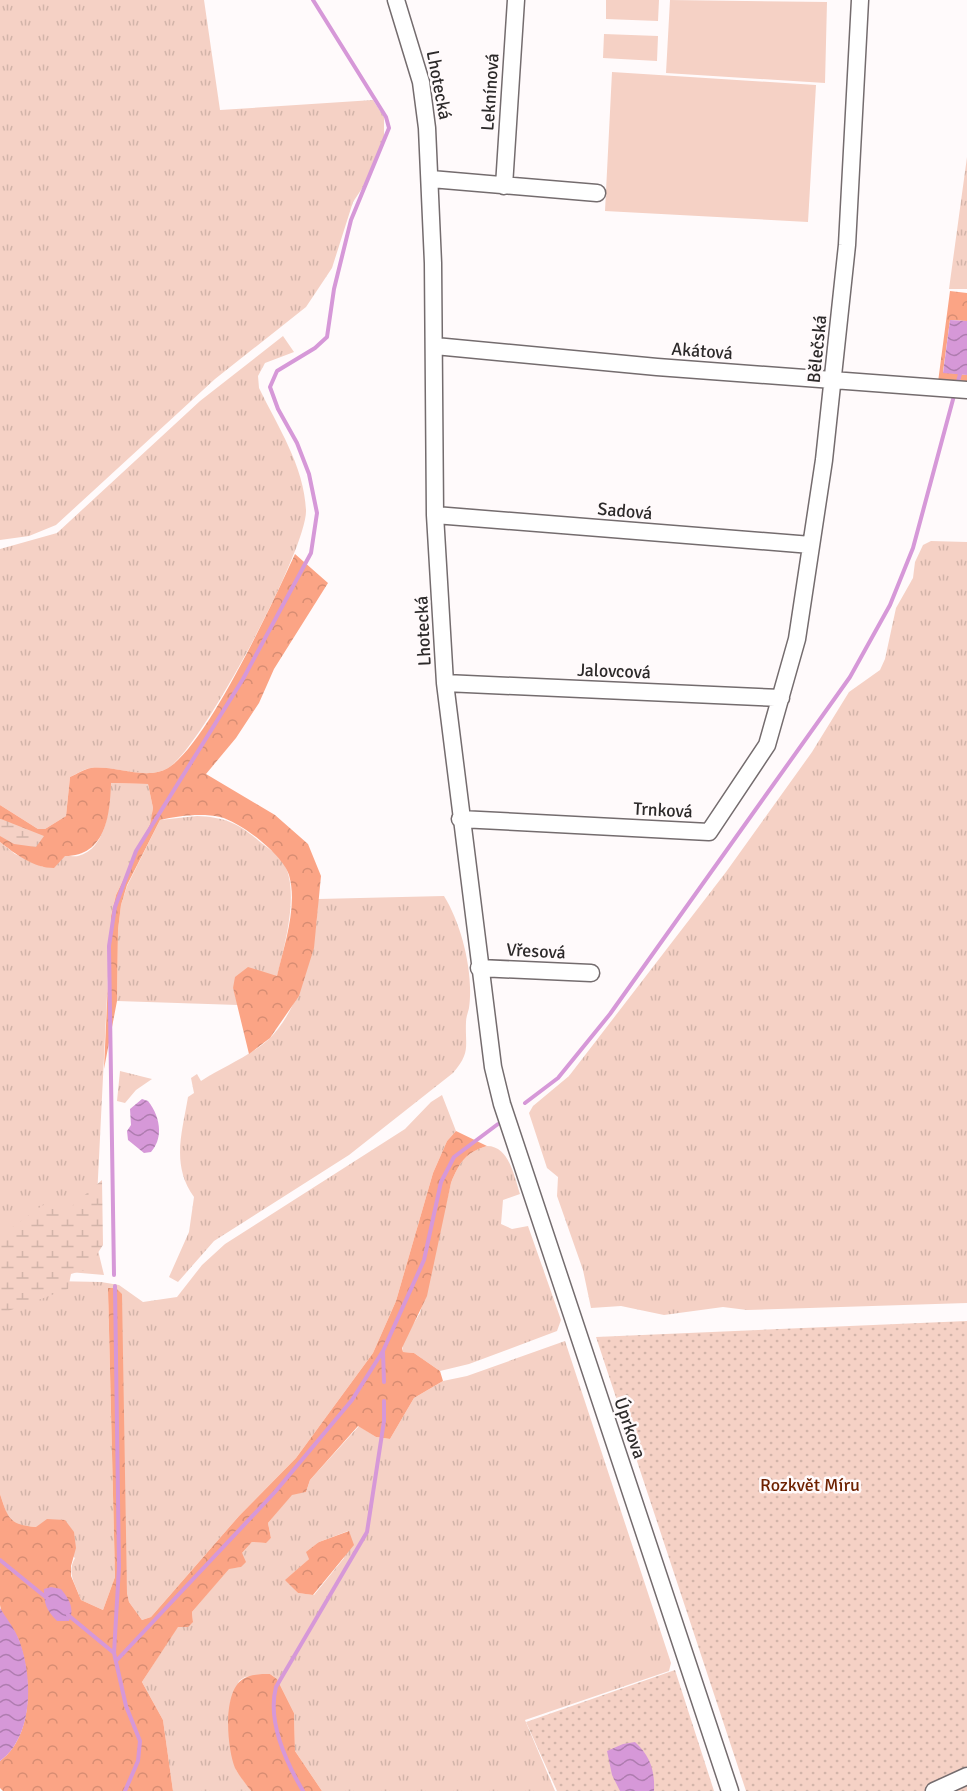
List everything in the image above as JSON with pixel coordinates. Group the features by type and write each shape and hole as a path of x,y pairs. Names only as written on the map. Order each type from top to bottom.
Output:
{"street":[{"name":"Lhotecká","path":"396,0 421,82 431,180 435,346 435,515 445,683 460,819 495,1077"},
{"name":"Leknínová","path":"504,186 516,0"},
{"name":"Bělečská","path":"781,698 797,639 833,381 847,245 860,0"},
{"path":"431,180 597,193"},
{"name":"Akátová","path":"435,346 833,381 967,390"},
{"name":"Sadová","path":"435,515 811,545"},
{"name":"Jalovcová","path":"445,683 781,698"},
{"name":"Trnková","path":"460,819 709,832 767,745 781,698"},
{"name":"Vřesová","path":"479,968 591,973"},
{"name":"Úprkova","path":"495,1077 572,1317 730,1791"},
{"path":"934,1791 967,1776"}],"green space":[{"path":"0,0 204,0 220,110 373,100 384,117 384,141 367,181 353,202 332,268 306,307 215,379 56,525 29,536 0,540"},
{"path":"606,0 659,0 658,21 606,19"},
{"path":"670,0 827,2 825,83 666,73"},
{"path":"604,34 658,36 657,61 603,58"},
{"path":"612,72 816,85 808,222 605,211"},
{"path":"967,157 967,289 949,289"},
{"path":"950,291 967,293 967,321 950,320 943,372 967,375 967,383 938,382"},
{"path":"283,336 294,352 265,363 258,376 259,388 295,462 306,510 302,531 290,564 272,603 227,688 204,725 183,753 168,768 150,773 100,768 83,770 70,777 66,816 45,829 38,829 0,805 0,549 57,533 200,401"},
{"path":"931,541 967,542 967,1303 747,1310 723,1307 664,1315 621,1306 591,1308 583,1270 557,1196 558,1177 547,1168 529,1113 533,1106 569,1076 726,872 812,752 849,692 880,670 885,659 896,608 913,578 915,562 923,545"},
{"path":"295,554 328,583 274,669 259,703 236,738 206,774 275,815 308,844 321,876 314,948 299,996 270,1038 249,1054 233,988 235,977 248,967 277,976 291,913 289,875 279,858 270,849 229,820 197,815 160,820 127,885 121,905 118,930 117,1001 104,1069 111,916 116,895 150,824 153,808 148,784 111,783 107,820 97,841 89,849 79,854 65,856 54,868 32,863 18,856 0,842 0,805 38,829 45,829 66,816 70,777 80,772 100,768 150,773 168,768 184,754 220,702 256,636"},
{"path":"110,783 148,784 153,808 150,824 116,895 111,916 95,1238 104,1275 0,1266 0,842 15,854 43,867 61,857 78,856 88,852 101,836 105,826"},
{"path":"197,816 230,822 244,830 279,856 287,871 291,900 290,917 277,977 248,968 233,988 238,1005 117,1001 118,930 121,905 127,886 160,820"},
{"path":"0,819 44,836 36,847 14,844 0,836"},
{"path":"444,896 461,935 470,980 466,1049 459,1066 349,1155 214,1241 178,1282 169,1277 189,1232 194,1197 187,1185 180,1161 181,1136 188,1097 194,1093 191,1078 197,1074 201,1081 244,1057 268,1040 280,1027 290,1011 305,974 314,935 318,899"},
{"path":"120,1071 152,1079 136,1090 125,1103 117,1101"},
{"path":"442,1095 456,1131 447,1141 433,1173 396,1301 373,1353 296,1458 239,1516 151,1617 142,1620 129,1602 127,1593 108,1289 115,1577 103,1610 81,1600 71,1569 75,1558 36,1527 18,1525 8,1518 0,1494 0,1280 101,1282 119,1285 143,1302 177,1297 202,1265 225,1244 405,1129 431,1102"},
{"path":"456,1131 487,1146 464,1159 451,1183 427,1296 402,1348 403,1352 414,1353 440,1371 443,1381 414,1398 390,1439 376,1437 358,1426 310,1480 306,1492 292,1495 268,1523 271,1538 266,1543 252,1542 242,1553 246,1562 241,1567 229,1569 192,1612 193,1622 188,1627 178,1627 142,1682 163,1720 173,1791 3,1791 0,1788 0,1761 19,1737 24,1722 28,1688 19,1641 0,1605 0,1494 11,1519 20,1524 36,1527 47,1519 65,1520 74,1532 76,1548 71,1576 81,1600 103,1610 115,1577 108,1288 116,1288 122,1294 127,1593 129,1602 142,1620 151,1617 239,1516 296,1458 373,1353 396,1301 433,1173 447,1141"},
{"path":"487,1146 494,1147 506,1156 520,1194 503,1200 501,1224 512,1229 528,1226 561,1320 557,1331 469,1364 440,1371 414,1353 403,1352 402,1343 420,1313 454,1176 468,1155"},
{"path":"102,1180 103,1245 87,1269 71,1274 68,1289 0,1314 0,1236 54,1197 64,1213"},
{"name":"Rozkvět Míru","path":"967,1321 967,1791 746,1791 596,1337"},
{"path":"565,1341 671,1663 669,1671 525,1720 555,1791 322,1791 295,1751 294,1713 277,1679 270,1674 245,1677 239,1681 230,1703 236,1770 251,1791 173,1791 163,1720 142,1682 178,1626 193,1621 192,1612 229,1568 241,1567 242,1553 252,1542 265,1543 271,1538 268,1523 292,1494 306,1492 310,1480 359,1426 376,1437 390,1439 414,1398 443,1381 467,1376","holes":["348,1531 344,1558 314,1595 298,1593 286,1580 309,1559 319,1542"]},
{"path":"349,1531 354,1545 313,1595 298,1593 285,1580 309,1559 306,1552 319,1542"},
{"path":"675,1670 714,1791 557,1791 526,1722"},
{"path":"270,1674 277,1679 294,1713 295,1751 322,1791 251,1791 235,1768 228,1734 232,1696 236,1686 246,1677"}],"water":[{"path":"950,320 967,321 967,375 943,373"},
{"path":"142,1099 148,1101 152,1107 159,1126 155,1146 151,1152 144,1153 128,1140 127,1131 131,1125 130,1109"},
{"path":"51,1587 61,1589 69,1600 71,1612 69,1621 57,1621 48,1610 44,1589"},
{"path":"0,1608 13,1628 24,1655 28,1705 19,1737 0,1761"},
{"path":"635,1742 650,1764 654,1776 654,1791 620,1791 612,1775 607,1751"}],"waterway":[{"path":"114,1275 109,946 115,907 136,851 243,679 311,553 317,513 309,474 270,387 277,371 315,348 327,337 334,289 351,220 389,128 386,117 313,0"},
{"path":"957,385 960,374"},
{"path":"525,1103 558,1078 610,1014 850,677 890,605 913,548 955,392"},
{"path":"117,1660 275,1492 352,1400 383,1351 424,1260 441,1182 454,1157 498,1124"},
{"path":"115,1286 119,1567 114,1653 126,1706 140,1741 138,1761 125,1791"},
{"path":"383,1352 384,1382"},
{"path":"303,1791 290,1767 276,1727 274,1714 276,1687 367,1532 384,1421 384,1401"},
{"path":"0,1560 48,1599"},
{"path":"68,1615 114,1653"}]}
